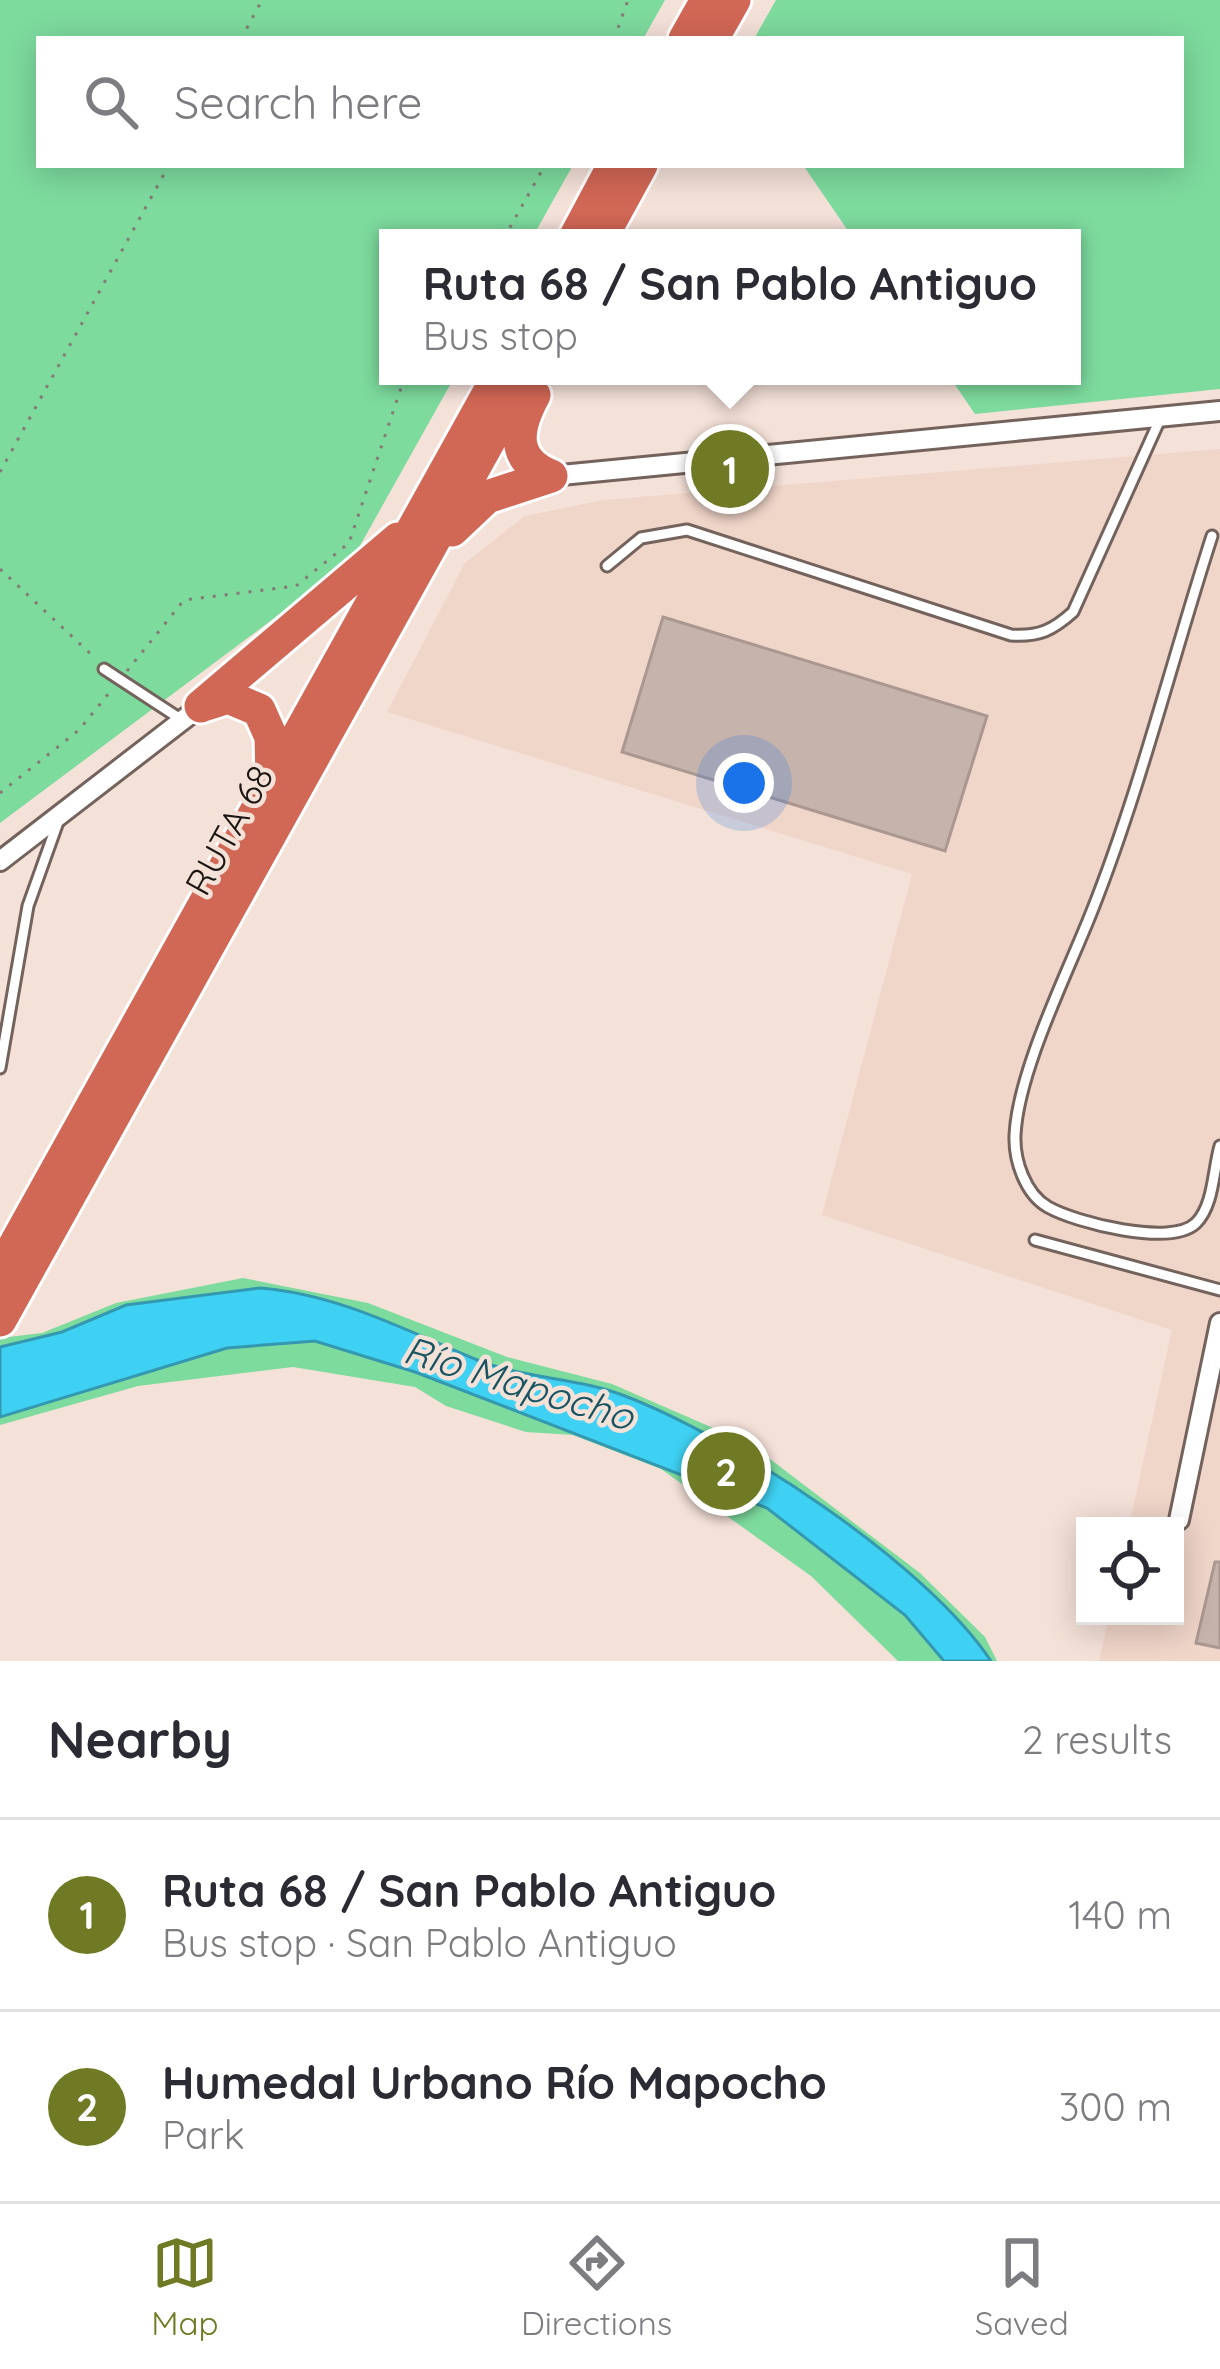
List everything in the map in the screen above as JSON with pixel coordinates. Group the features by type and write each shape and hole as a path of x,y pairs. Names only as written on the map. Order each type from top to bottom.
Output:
{"highway":[{"path":"666,36 686,0"},
{"path":"687,36 706,0"},
{"path":"714,36 734,0"},
{"path":"581,229 623,168"},
{"path":"604,229 623,168"},
{"path":"619,229 623,168"},
{"name":"RUTA 68","path":"0,1272 494,385"},
{"name":"RUTA 68","path":"0,1320 520,385"},
{"path":"539,385 521,420 518,442 531,466 551,476"},
{"path":"416,572 487,496 551,476"},
{"path":"192,713 413,526"},
{"path":"192,713 228,698 260,710 271,736 272,782"}],"street":[{"path":"551,476 1220,411"},
{"path":"0,861 192,713"},
{"path":"1180,1517 1220,1323"}],"lane":[{"path":"607,566 641,538 687,530 1012,635 1032,637 1055,629 1073,612 1162,417"},
{"path":"1212,536 1092,911 1038,1052 1015,1130 1015,1152 1021,1173 1047,1207 1159,1237 1191,1228 1203,1214 1220,1146"},
{"path":"104,669 192,713"},
{"path":"0,1067 28,907 60,817"},
{"path":"1035,1240 1220,1290"}],"path":[{"path":"243,36 262,0"},
{"path":"615,36 628,0"},
{"path":"0,472 167,168"},
{"path":"509,229 542,168"},
{"path":"0,793 79,730 184,600 296,586 349,543 403,385"},
{"path":"0,568 120,680"}],"shaded area":[{"path":"1220,449 1220,1661 1099,1661 1107,1625 1184,1625 1184,1517 1131,1517 1172,1330 822,1215 912,874 387,712 465,563 525,516 604,500"}],"green space":[{"path":"0,0 665,0 645,36 36,36 36,168 571,168 537,229 379,229 379,385 450,385 352,560 0,823"},
{"path":"776,0 1220,0 1220,389 975,414 955,385 1081,385 1081,229 847,229 805,168 1184,168 1184,36 756,36"},
{"path":"243,1278 368,1303 507,1357 612,1384 750,1444 920,1573 985,1637 997,1661 898,1661 811,1576 661,1469 573,1435 526,1432 446,1406 415,1387 293,1367 138,1386 0,1425 0,1338 42,1333 116,1303"}],"water":[{"name":"Río Mapocho","path":"260,1288 343,1305 493,1366 607,1390 670,1416 772,1473 875,1545 961,1623 991,1661 944,1661 905,1615 767,1508 415,1372 315,1341 227,1348 0,1417 0,1347 62,1332 126,1305"}],"building":[{"path":"663,617 987,716 945,851 622,752"},
{"path":"1215,1562 1220,1562 1220,1648 1196,1643"}],"place":[{"name":"Ruta 68 / San Pablo Antiguo","path":"730,469"},
{"name":"Humedal Urbano Río Mapocho","path":"726,1471"}]}
